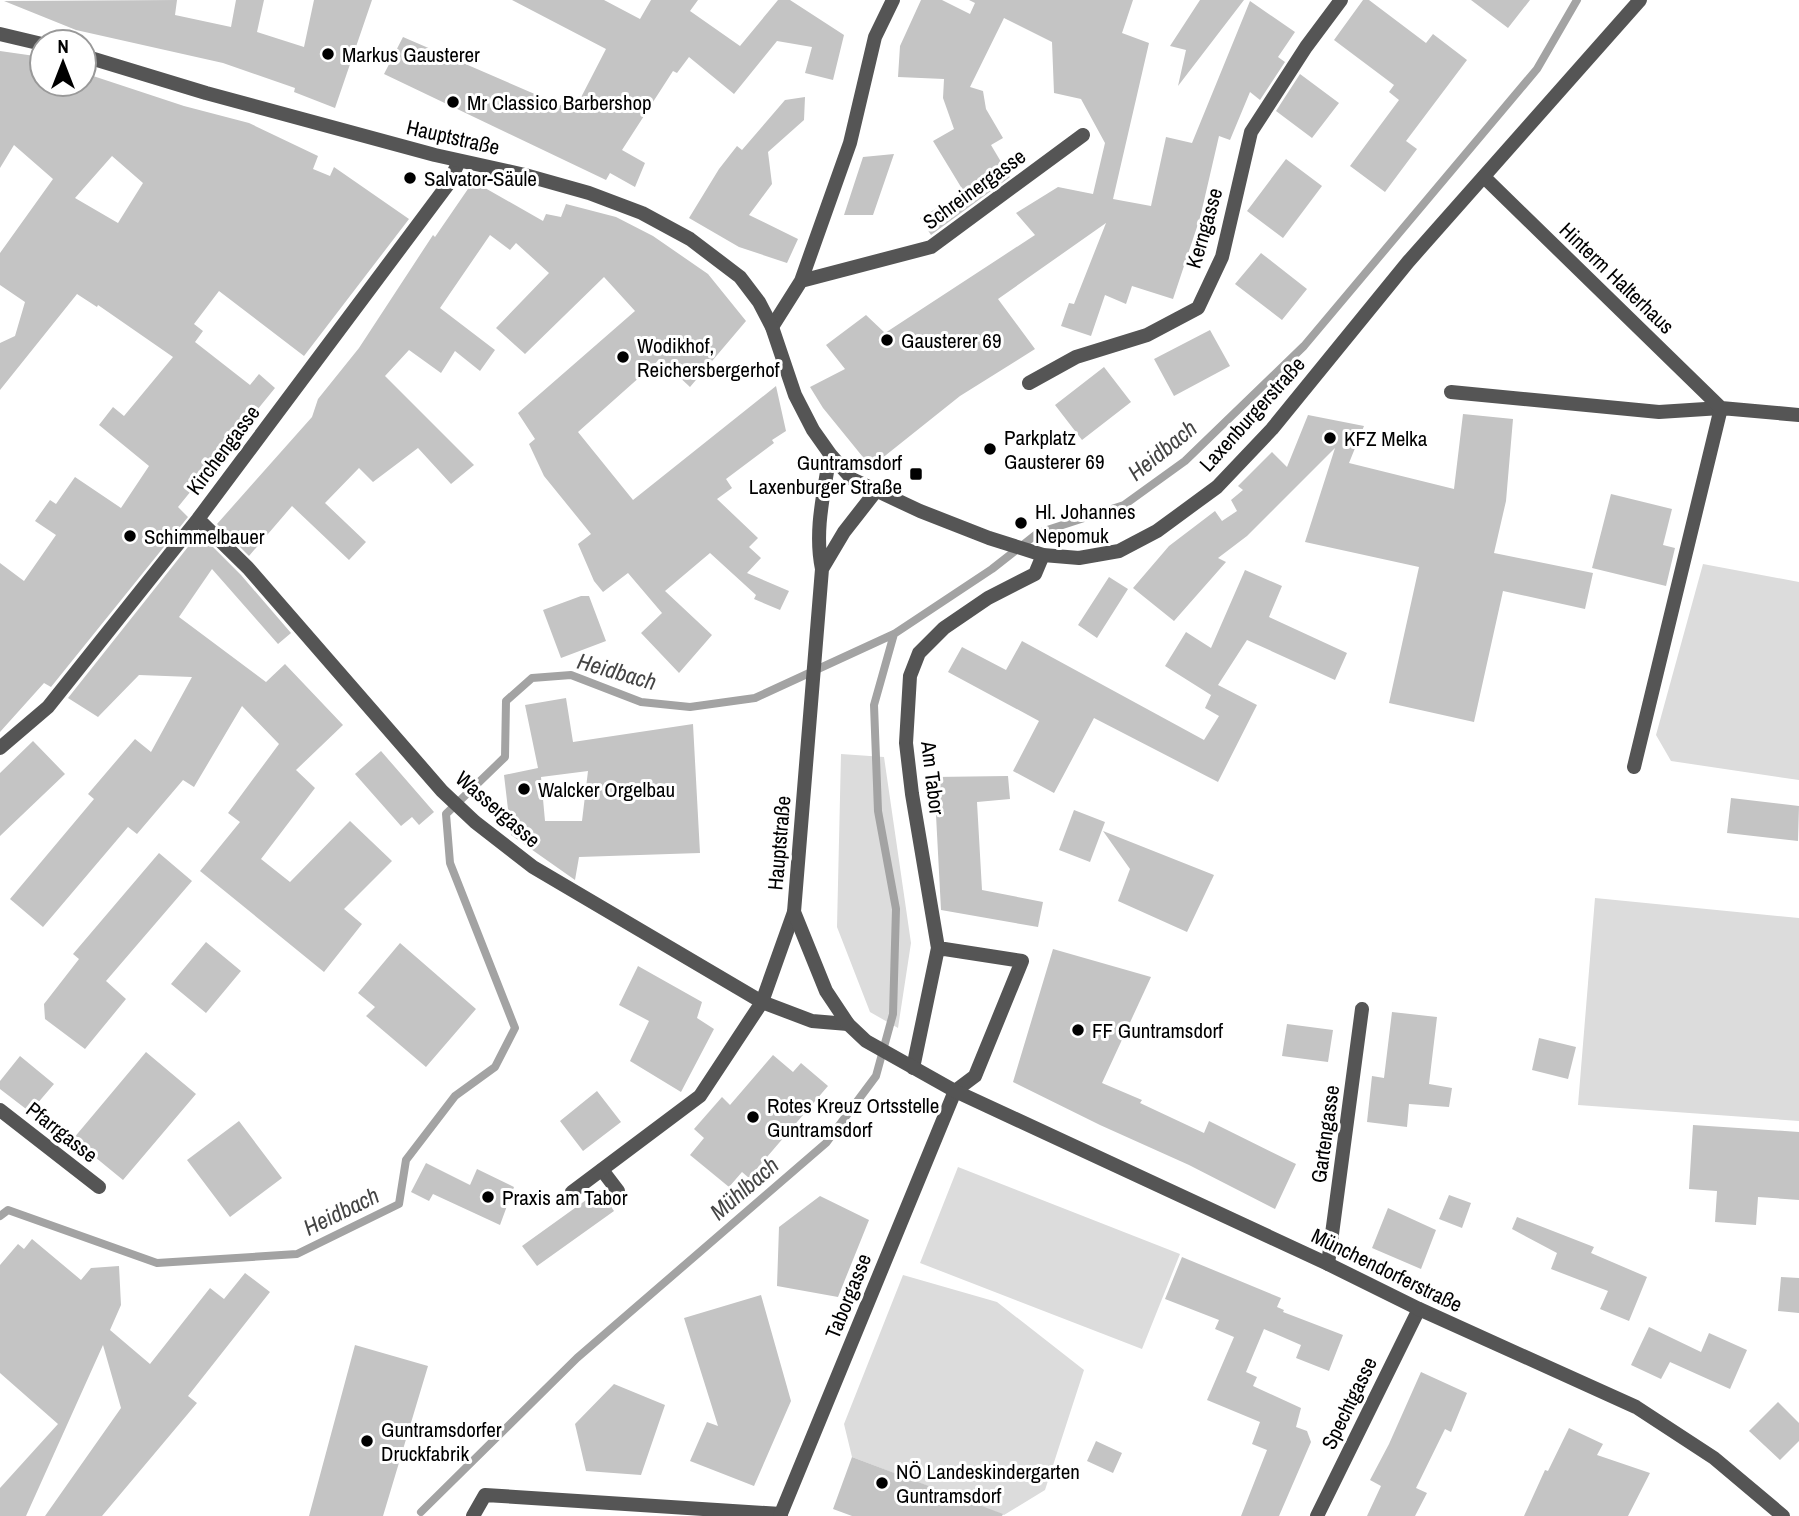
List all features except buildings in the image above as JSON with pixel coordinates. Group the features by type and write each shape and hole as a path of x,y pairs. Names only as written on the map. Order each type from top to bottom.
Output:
{"street":[{"path":"772,327 801,281 850,143 875,37 892,0"},
{"name":"Kerngasse","path":"1029,383 1076,357 1147,335 1198,308 1222,257 1251,132 1306,47 1341,0"},
{"name":"Laxenburgerstraße","path":"772,327 795,395 813,430 852,479 989,538 1043,555 1079,558 1119,551 1157,531 1217,487 1272,429 1408,262 1640,0"},
{"path":"0,34 28,40"},
{"name":"Hauptstraße","path":"98,60 206,93 459,161 525,174 589,193 642,213 691,239 740,277 759,302 772,327"},
{"name":"Schreinergasse","path":"801,281 931,247 1083,135"},
{"name":"Kirchengasse","path":"0,748 48,707 198,519 449,184 459,161"},
{"name":"Hinterm Halterhaus","path":"1484,177 1720,408"},
{"path":"1451,392 1659,412 1720,408 1799,415"},
{"path":"1634,767 1720,408"},
{"name":"Hauptstraße","path":"830,454 817,547 822,569 794,912 826,991 848,1024 866,1041 955,1091"},
{"name":"Hauptstraße","path":"822,569 844,532 876,491"},
{"name":"Wassergasse","path":"198,519 248,568 442,791 475,822 533,867 762,1002 812,1021 848,1024"},
{"name":"Am Tabor","path":"913,1068 938,948 906,743 909,676 919,653 944,628 988,598 1035,574 1043,555"},
{"path":"572,1192 700,1096 762,1002 794,912"},
{"path":"938,948 1021,961 975,1076 955,1091"},
{"name":"Gartengasse","path":"1328,1264 1362,1009"},
{"name":"Münchendorferstraße","path":"955,1091 1419,1309 1636,1407 1714,1458 1783,1516"},
{"name":"Taborgasse","path":"781,1515 955,1091"},
{"name":"Pfarrgasse","path":"0,1110 99,1187"},
{"path":"602,1170 618,1191"},
{"name":"Spechtgasse","path":"1317,1516 1419,1309"},
{"path":"473,1516 485,1495 781,1515"}],"shaded area":[{"path":"1703,564 1799,582 1799,780 1671,761 1656,735"},
{"path":"841,754 884,757 911,943 898,1028 870,1012 837,927"},
{"path":"1595,898 1799,918 1799,1121 1578,1105"},
{"path":"958,1167 1180,1254 1142,1349 920,1263"},
{"path":"903,1275 997,1302 1084,1370 1045,1490 1004,1515 852,1457 844,1424"}],"waterway":[{"name":"Heidbach","path":"0,1216 8,1210 157,1263 297,1254 399,1204 406,1160 455,1096 495,1067 515,1028 450,863 446,814 505,757 506,701 532,678 571,675 641,702 690,707 755,698 894,634 992,569 1038,533 1124,505 1185,461 1304,346 1537,69 1577,0"},
{"name":"Mühlbach","path":"421,1512 577,1358 826,1143 876,1076 893,1014 896,909 878,811 874,705 894,634"}],"place":[{"name":"Markus Gausterer","path":"328,54"},
{"name":"Mr Classico Barbershop","path":"453,102"},
{"name":"Salvator-Säule","path":"410,178"},
{"name":"Gausterer 69","path":"887,340"},
{"name":"Wodikhof, Reichersbergerhof","path":"623,357"},
{"name":"KFZ Melka","path":"1330,438"},
{"name":"Parkplatz Gausterer 69","path":"990,449"},
{"name":"Guntramsdorf Laxenburger Straße","path":"916,474"},
{"name":"Hl. Johannes Nepomuk","path":"1021,523"},
{"name":"Schimmelbauer","path":"130,536"},
{"name":"Walcker Orgelbau","path":"524,789"},
{"name":"FF Guntramsdorf","path":"1078,1030"},
{"name":"Rotes Kreuz Ortsstelle Guntramsdorf","path":"753,1117"},
{"name":"Praxis am Tabor","path":"488,1197"},
{"name":"Guntramsdorfer Druckfabrik","path":"367,1441"},
{"name":"NÖ Landeskindergarten Guntramsdorf","path":"882,1483"}]}
